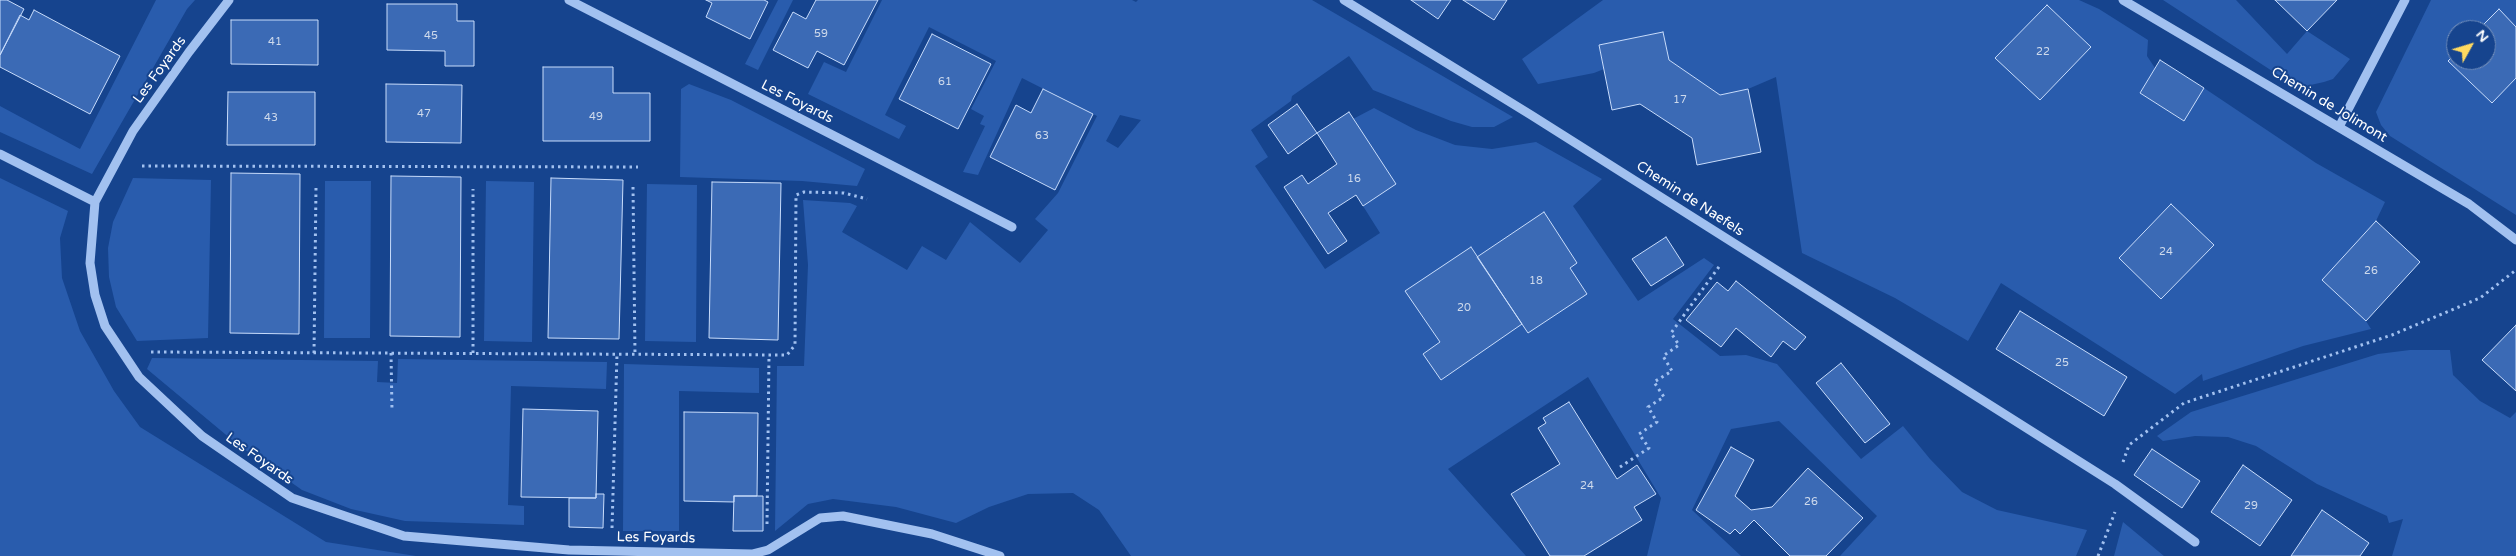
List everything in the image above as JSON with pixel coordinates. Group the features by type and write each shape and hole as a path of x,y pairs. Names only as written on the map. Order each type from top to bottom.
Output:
{"street":[{"name":"Les Foyards","path":"229,0 132,131 94,202 90,263 95,295 105,326 139,376 202,436 292,498 404,536 569,550 752,554 775,546 820,518 843,516 932,534 1000,556"},
{"name":"Les Foyards","path":"569,0 1012,227"},
{"name":"Chemin de Naefels","path":"1344,0 1531,115 2115,484 2195,542"},
{"name":"Chemin de Jolimont","path":"2123,0 2469,204 2516,240"},
{"path":"2339,127 2405,0"},
{"path":"0,154 94,202"}],"path":[{"path":"114,166 638,167"},
{"path":"314,353 316,187"},
{"path":"633,187 635,354"},
{"path":"473,189 473,354"},
{"path":"123,352 787,355 795,345 796,195 804,192 844,194 867,198"},
{"path":"2129,446 2184,403 2392,335 2480,298 2516,270"},
{"path":"1620,467 1649,448 1639,434 1657,422 1648,407 1664,397 1654,382 1672,371 1663,356 1679,345 1671,333 1712,277"},
{"path":"391,353 392,411"},
{"path":"612,535 617,354"},
{"path":"767,506 768,355"},
{"path":"2098,556 2115,512"}],"shaded area":[{"path":"156,0 195,0 187,9 92,174 0,132 0,106 80,149"},
{"path":"778,0 793,0 758,70 745,64"},
{"path":"882,0 1132,0 1136,2 1138,0 1312,0 1513,117 1494,127 1472,127 1451,121 1373,90 1349,56 1292,96 1291,101 1251,130 1268,157 1255,166 1325,269 1380,233 1363,206 1353,119 1374,108 1416,130 1455,145 1492,149 1536,142 1602,179 1573,206 1638,301 1704,258 1714,265 1673,319 1720,356 1746,355 1777,364 1861,459 1903,426 1930,459 1962,492 1997,510 2087,530 2076,556 1840,556 1877,516 1779,421 1731,429 1692,510 1741,556 1647,556 1661,498 1588,377 1448,469 1526,556 1131,556 1099,510 1073,493 1028,494 989,507 956,523 896,507 833,499 808,504 775,531 777,366 804,366 808,265 803,200 850,203 857,206 842,232 907,270 922,246 946,260 970,222 1020,263 1048,230 1035,219 1058,193 1097,116 1022,78 978,175 963,172 985,126 980,124 984,116 971,109 996,61 929,27 885,115 906,126 899,139 808,94 824,62 846,72","holes":["1120,115 1141,120 1118,148 1106,141"]},
{"path":"1603,0 2079,0 2099,9 2148,40 2147,56 2155,68 2140,93 2183,121 2204,88 2316,163 2385,202 2376,221 2322,280 2366,321 2371,329 2303,346 2203,381 2202,374 2175,394 2001,283 1968,341 1895,298 1802,253 1776,77 1748,89 1720,95 1669,60 1663,32 1599,45 1604,69 1594,73 1538,84 1522,59"},
{"path":"2163,0 2236,0 2287,54 2307,31 2350,59 2333,79 2324,82 2306,86 2286,80"},
{"path":"2431,0 2516,0 2516,215 2390,136 2381,125 2376,112"},
{"path":"689,84 731,100 865,169 857,186 802,181 680,177 681,89"},
{"path":"0,178 68,211 60,238 62,278 80,331 114,391 140,427 326,542 416,556 0,556"},
{"path":"133,178 211,180 208,338 137,341 116,307 109,277 108,248 113,222"},
{"path":"325,181 371,181 370,338 324,338"},
{"path":"486,181 534,182 532,342 484,341"},
{"path":"647,184 697,185 696,342 645,341"},
{"path":"2410,350 2450,350 2453,375 2480,401 2510,418 2516,412 2516,556 2392,556 2403,519 2389,523 2387,516 2317,484 2256,446 2228,437 2195,436 2163,441 2157,436 2191,412 2378,354"},
{"path":"152,358 378,361 377,382 397,383 398,359 607,362 606,389 511,386 508,505 524,506 524,525 405,521 351,509 302,490 237,444 147,369"},
{"path":"624,364 759,368 759,393 679,391 679,531 623,531"},
{"path":"2123,522 2164,556 2114,556"}],"building":[{"path":"0,0 7,0 24,9 0,55"},
{"path":"706,0 764,0 768,2 750,39 706,17 712,3"},
{"path":"816,0 878,0 844,65 817,51 808,68 773,50 793,12 806,19"},
{"path":"1411,0 1451,0 1438,19"},
{"path":"1463,0 1507,0 1494,20"},
{"path":"2275,0 2337,0 2307,31"},
{"path":"387,4 457,4 457,21 474,21 474,66 445,66 445,51 387,50"},
{"path":"2047,5 2091,47 2040,100 1995,58"},
{"path":"2499,9 2516,27 2516,78 2492,103 2457,70 2496,70 2496,20 2488,20"},
{"path":"34,10 120,56 90,114 0,67 0,55 20,15 29,20"},
{"path":"231,20 318,20 318,65 231,64"},
{"path":"1663,32 1669,60 1720,95 1748,89 1761,152 1697,165 1692,138 1640,104 1612,110 1599,45"},
{"path":"932,34 991,64 958,129 899,99"},
{"path":"2160,60 2204,88 2184,121 2140,93"},
{"path":"543,67 613,67 613,93 650,93 650,141 543,141"},
{"path":"386,84 462,85 461,143 386,142"},
{"path":"1043,89 1093,114 1055,190 990,157 1016,105 1031,113"},
{"path":"228,92 315,92 315,145 227,145"},
{"path":"1297,104 1317,133 1288,154 1268,125"},
{"path":"1349,112 1396,184 1363,206 1356,195 1328,213 1347,241 1328,254 1284,187 1302,175 1308,184 1337,164 1317,133"},
{"path":"231,173 300,174 299,334 230,333"},
{"path":"391,176 461,177 460,337 390,336"},
{"path":"551,178 623,180 619,339 548,338"},
{"path":"712,182 781,183 778,340 709,338"},
{"path":"2171,204 2214,245 2161,299 2119,258"},
{"path":"1544,212 1577,263 1570,268 1587,294 1528,333 1477,257"},
{"path":"2376,221 2420,262 2366,321 2322,280"},
{"path":"1666,237 1684,265 1651,286 1632,259"},
{"path":"1471,247 1522,324 1441,380 1423,354 1440,342 1405,291"},
{"path":"1736,281 1806,337 1795,350 1783,341 1771,357 1736,328 1721,347 1686,320 1717,282 1728,291"},
{"path":"2020,311 2127,377 2104,416 1996,349"},
{"path":"2516,325 2516,391 2482,360"},
{"path":"1841,363 1890,424 1865,443 1816,383"},
{"path":"1569,402 1617,479 1637,465 1656,494 1634,507 1642,520 1584,556 1550,556 1511,494 1560,464 1538,428 1546,423 1543,418"},
{"path":"523,409 598,411 596,498 521,497"},
{"path":"684,412 758,413 757,496 734,496 734,502 684,501"},
{"path":"1731,447 1754,460 1735,496 1751,510 1772,507 1808,468 1863,518 1826,556 1790,556 1754,520 1740,534 1735,529 1730,534 1696,510"},
{"path":"2152,449 2200,481 2182,508 2134,475"},
{"path":"2243,465 2292,500 2260,546 2211,512"},
{"path":"596,494 604,494 603,528 569,527 569,498 596,498"},
{"path":"734,496 763,496 763,531 733,531"},
{"path":"2322,510 2369,543 2360,556 2291,556"}]}
